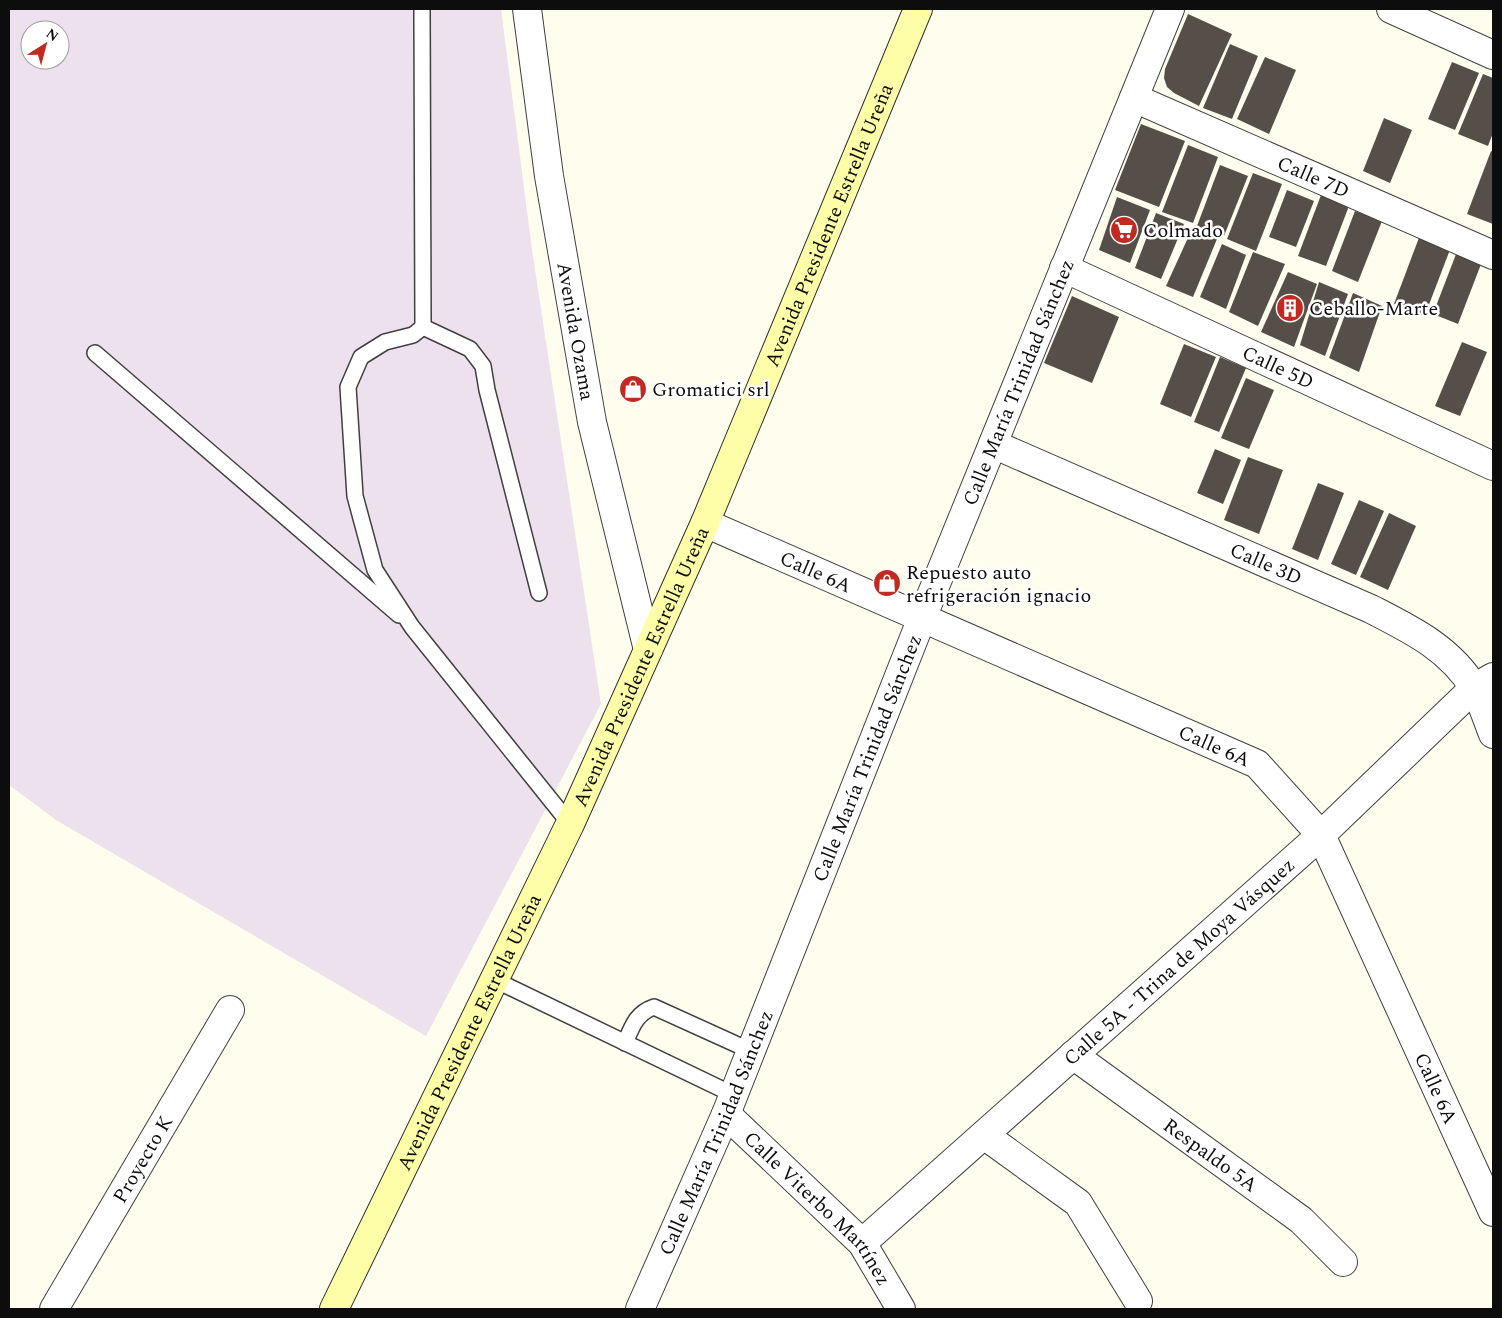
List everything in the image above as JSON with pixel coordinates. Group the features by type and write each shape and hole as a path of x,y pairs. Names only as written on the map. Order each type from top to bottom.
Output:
{"main road":[{"name":"Avenida Presidente Estrella Ureña","path":"334,1309 570,824 705,523 918,9"}],"street":[{"name":"Avenida Ozama","path":"527,9 549,176 592,422 648,650"},
{"name":"Calle María Trinidad Sánchez","path":"640,1309 730,1105 922,618 1170,9"},
{"path":"1391,9 1493,55"},
{"name":"Calle 7D","path":"1134,98 1493,255"},
{"name":"Calle 5D","path":"1064,268 1493,466"},
{"name":"Calle 3D","path":"993,444 1371,609 1423,636 1484,682 1493,734"},
{"name":"Calle 6A","path":"705,523 1257,764 1321,835 1493,1212"},
{"name":"Calle 5A - Trina de Moya Vásquez","path":"862,1243 1321,835 1484,682"},
{"name":"Proyecto K","path":"54,1309 230,1010"},
{"name":"Respaldo 5A","path":"1073,1055 1302,1220 1342,1262"},
{"name":"Calle Viterbo Martínez","path":"730,1105 862,1243 901,1309"},
{"path":"984,1135 1078,1203 1138,1301"}],"lane":[{"path":"422,9 423,327"},
{"path":"423,327 470,349 483,366 487,390 539,593"},
{"path":"423,327 413,335 385,342 361,357 348,387 355,496 375,570 412,627 570,824"},
{"path":"95,353 412,627"},
{"path":"495,980 625,1043 730,1105"},
{"path":"625,1043 634,1021 643,1011 654,1008 751,1051"}],"shaded area":[{"path":"9,9 501,9 532,250 601,704 426,1036 56,820 9,785"}],"building":[{"path":"1188,14 1232,34 1199,106 1174,93 1167,87 1164,78 1165,69"},
{"path":"1230,44 1258,56 1232,119 1203,108"},
{"path":"1265,57 1296,70 1269,134 1237,119"},
{"path":"1452,62 1479,73 1455,130 1428,119"},
{"path":"1483,74 1493,78 1493,133 1488,146 1458,134"},
{"path":"1384,118 1412,130 1390,183 1363,171"},
{"path":"1141,124 1185,141 1159,207 1115,190"},
{"path":"1188,145 1218,157 1193,223 1162,212"},
{"path":"1491,151 1493,152 1493,224 1467,214"},
{"path":"1220,165 1248,176 1224,236 1197,226"},
{"path":"1253,173 1282,184 1256,251 1227,239"},
{"path":"1287,190 1314,201 1296,247 1269,237"},
{"path":"1321,195 1349,206 1326,266 1298,256"},
{"name":"Colmado","path":"1117,197 1150,210 1130,263 1099,250"},
{"path":"1355,211 1382,221 1358,282 1332,271"},
{"path":"1156,213 1184,224 1161,279 1135,268"},
{"path":"1192,229 1217,239 1193,297 1166,286"},
{"path":"1420,235 1451,247 1425,315 1394,304"},
{"path":"1222,244 1246,255 1226,309 1200,297"},
{"path":"1458,249 1483,259 1458,324 1433,314"},
{"path":"1253,252 1285,264 1258,326 1229,312"},
{"name":"Ceballo-Marte","path":"1288,272 1317,284 1294,347 1261,332"},
{"path":"1319,282 1348,294 1325,356 1300,345"},
{"path":"1353,293 1382,306 1359,372 1329,358"},
{"path":"1072,296 1119,317 1092,383 1044,363"},
{"path":"1462,342 1487,352 1460,416 1435,406"},
{"path":"1184,344 1216,357 1191,417 1160,404"},
{"path":"1220,357 1246,368 1219,432 1194,422"},
{"path":"1246,378 1274,390 1249,449 1221,438"},
{"path":"1215,449 1241,460 1223,504 1197,493"},
{"path":"1248,457 1283,470 1259,534 1224,520"},
{"path":"1318,483 1344,493 1318,560 1292,549"},
{"path":"1359,500 1384,511 1356,575 1331,564"},
{"path":"1389,513 1416,526 1388,590 1360,577"}],"place":[{"name":"Colmado","path":"1124,230"},
{"name":"Ceballo-Marte","path":"1290,308"},
{"name":"Gromatici srl","path":"633,389"},
{"name":"Repuesto auto refrigeración ignacio","path":"887,583"}]}
